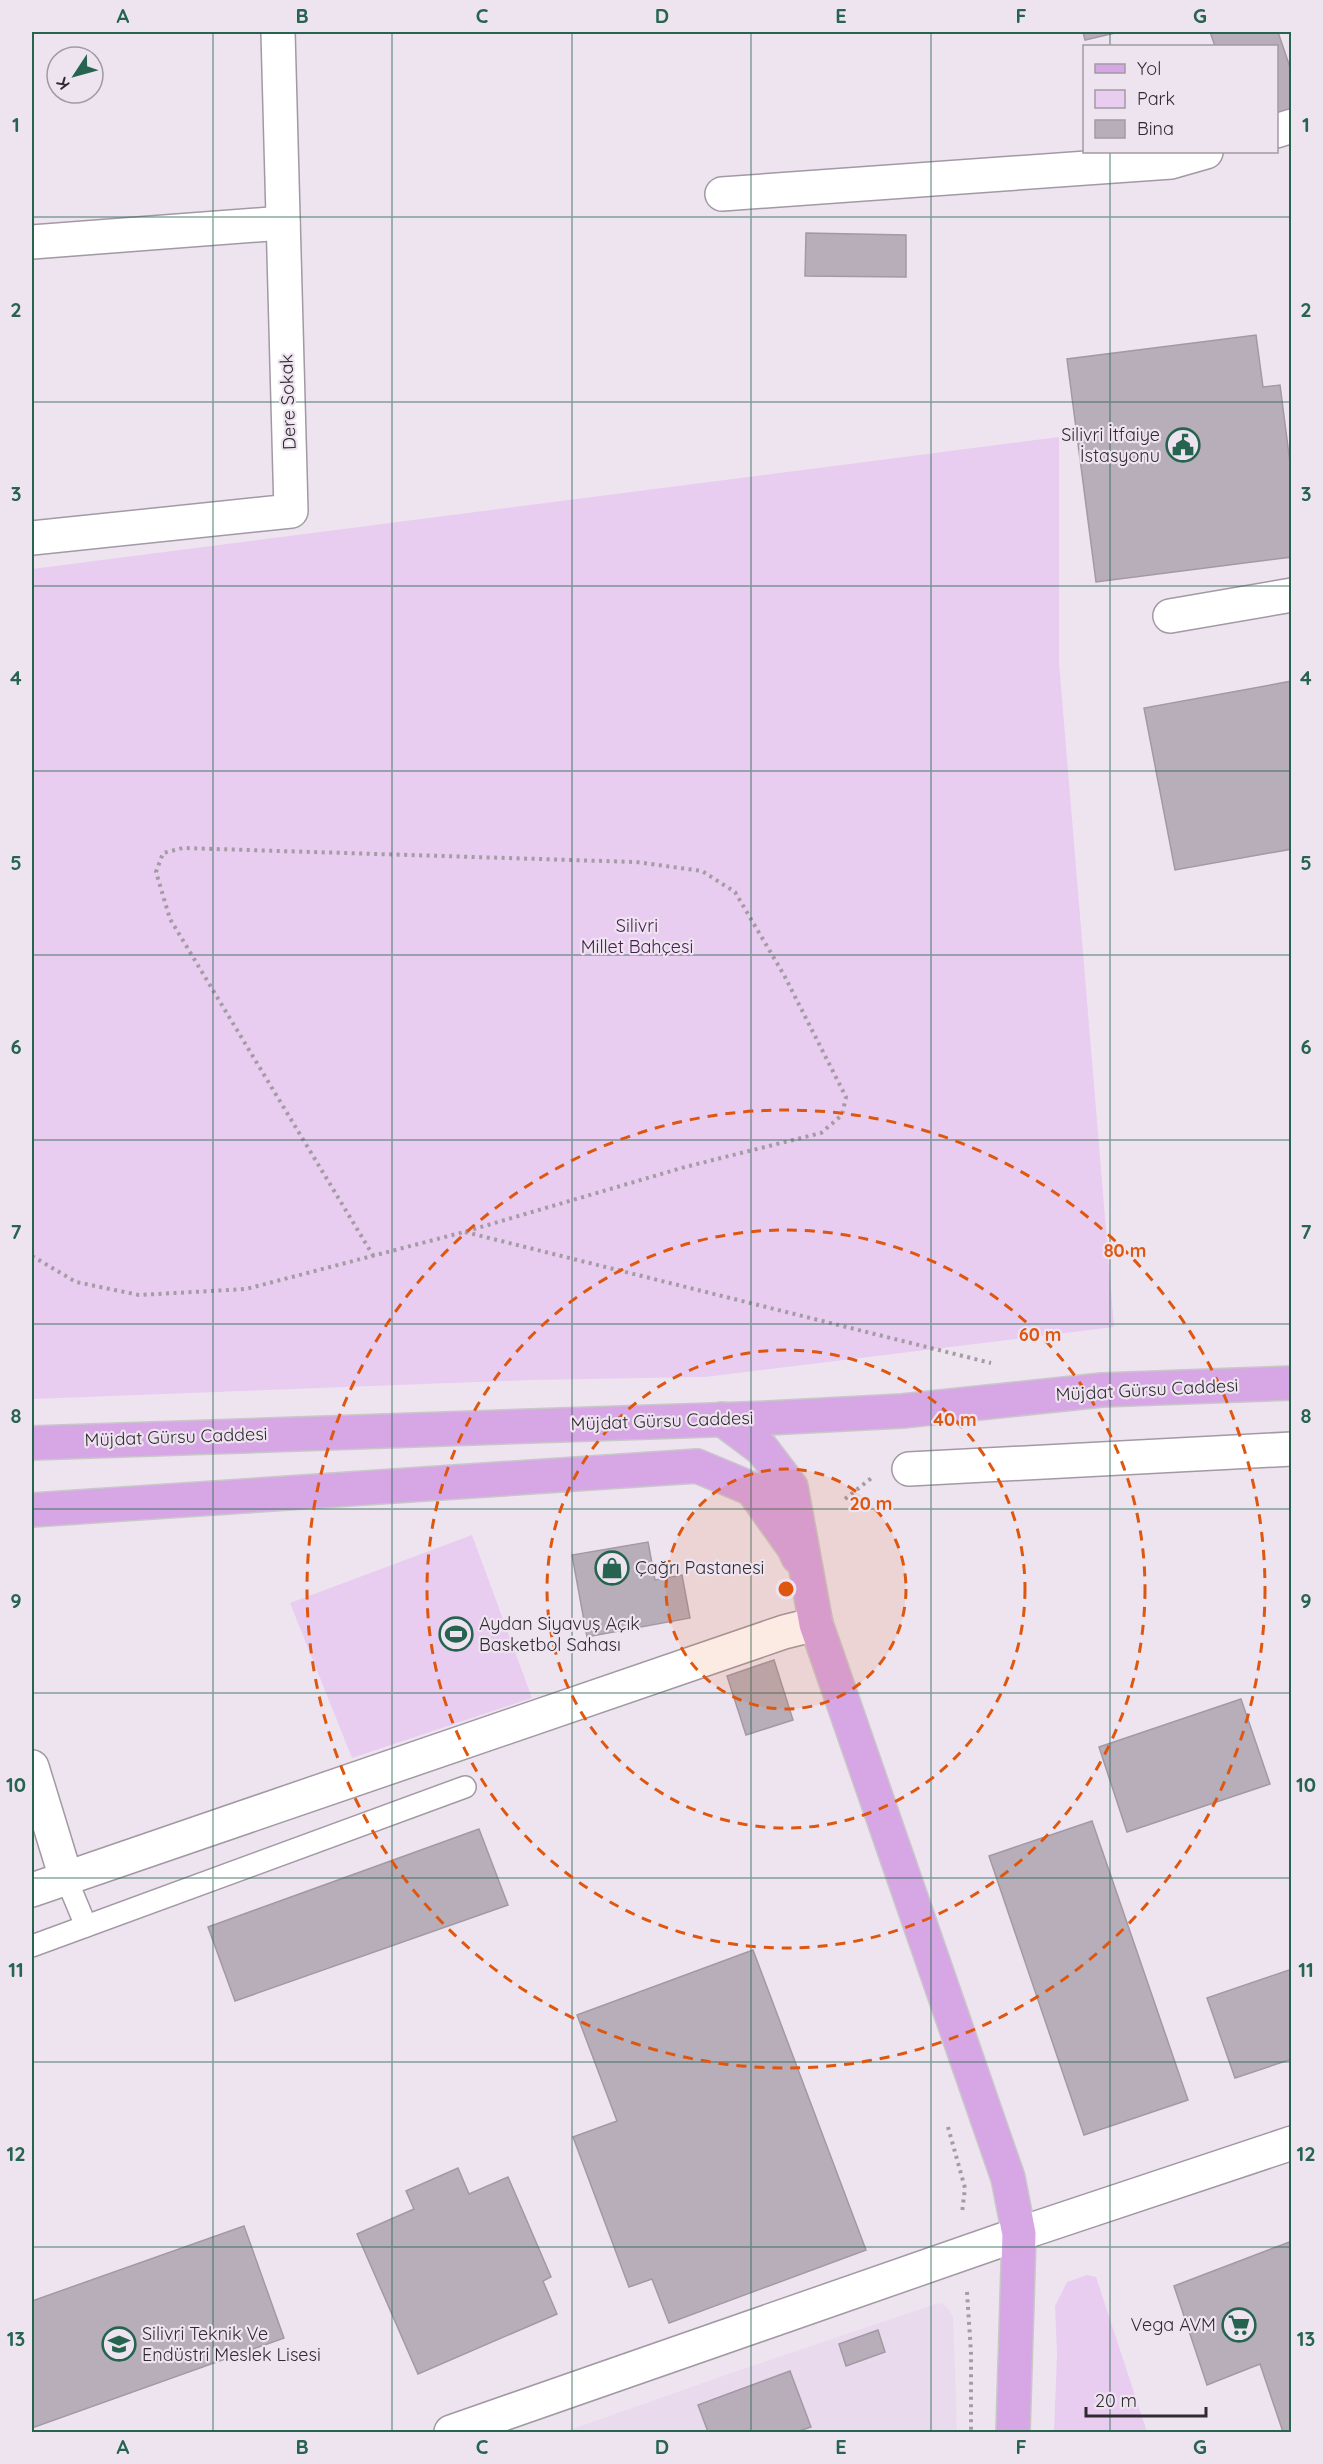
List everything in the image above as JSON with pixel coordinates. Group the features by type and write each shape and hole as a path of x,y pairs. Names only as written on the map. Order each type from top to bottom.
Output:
{"main road":[{"name":"Müjdat Gürsu Caddesi","path":"32,1443 902,1411 1102,1390 1292,1383"},
{"path":"722,1419 762,1449 791,1486 816,1624 1008,2178 1019,2234 1013,2433"},
{"path":"32,1510 697,1466 752,1489 794,1548 808,1584"}],"street":[{"name":"Dere Sokak","path":"32,538 291,511 278,32"},
{"path":"722,194 1171,162 1202,153"},
{"path":"32,242 283,223"},
{"path":"1170,616 1292,595"},
{"path":"909,1469 1292,1449"},
{"path":"32,1890 784,1632 816,1624"},
{"path":"32,1767 66,1878"},
{"path":"451,2433 507,2423 963,2253 1292,2143"}],"lane":[{"path":"32,1946 465,1788"},
{"path":"66,1878 86,1926"}],"path":[{"path":"32,1256 76,1282 139,1295 246,1289 374,1257 464,1232 685,1167 821,1133 842,1115 846,1097 784,975 735,892 702,871 636,862 183,848 163,853 156,872 170,919 374,1257"},
{"path":"464,1232 998,1364"},
{"path":"947,2123 965,2188 961,2224 971,2353 972,2433"}],"shaded area":[{"path":"939,2303 946,2306 953,2316 957,2432 564,2432 734,2372"}],"green space":[{"name":"Silivri Millet Bahçesi","path":"1059,437 1059,662 1114,1327 705,1377 531,1380 32,1399 32,569"},
{"path":"472,1535 532,1698 352,1758 290,1603"},
{"path":"1087,2275 1096,2277 1147,2432 1054,2432 1057,2354 1055,2306 1067,2282"}],"building":[{"path":"1083,32 1119,32 1085,40"},
{"path":"1210,32 1278,32 1292,73 1292,116 1278,120 1278,45 1215,45"},
{"path":"806,233 906,235 906,277 805,276"},
{"name":"Silivri İtfaiye İstasyonu","path":"1256,335 1263,387 1280,385 1292,478 1292,557 1096,582 1067,359"},
{"path":"1292,681 1292,849 1175,870 1144,708"},
{"path":"648,1542 655,1580 682,1575 690,1618 587,1637 572,1555"},
{"path":"774,1660 793,1720 746,1735 727,1676"},
{"path":"1241,1699 1270,1784 1127,1832 1099,1747"},
{"path":"1092,1821 1188,2100 1084,2135 989,1856"},
{"path":"479,1829 508,1905 235,2001 208,1927"},
{"path":"753,1950 866,2250 669,2323 652,2279 629,2287 573,2137 617,2121 577,2015"},
{"path":"1292,1969 1292,2059 1235,2078 1207,1998"},
{"path":"458,2168 469,2194 508,2177 551,2277 543,2281 557,2314 418,2374 357,2234 414,2209 406,2191"},
{"name":"Silivri Teknik Ve Endüstri Meslek Lisesi","path":"244,2226 284,2338 32,2428 32,2301"},
{"name":"Vega AVM","path":"1292,2241 1292,2432 1283,2432 1260,2364 1207,2385 1174,2286"},
{"path":"878,2330 885,2352 846,2366 839,2344"},
{"path":"790,2371 811,2427 796,2432 708,2432 698,2405"}],"place":[{"name":"Silivri İtfaiye İstasyonu","path":"1183,445"},
{"name":"Çağrı Pastanesi","path":"612,1568"},
{"name":"Aydan Siyavuş Açık Basketbol Sahası","path":"456,1634"},
{"name":"Vega AVM","path":"1239,2325"},
{"name":"Silivri Teknik Ve Endüstri Meslek Lisesi","path":"119,2344"}]}
